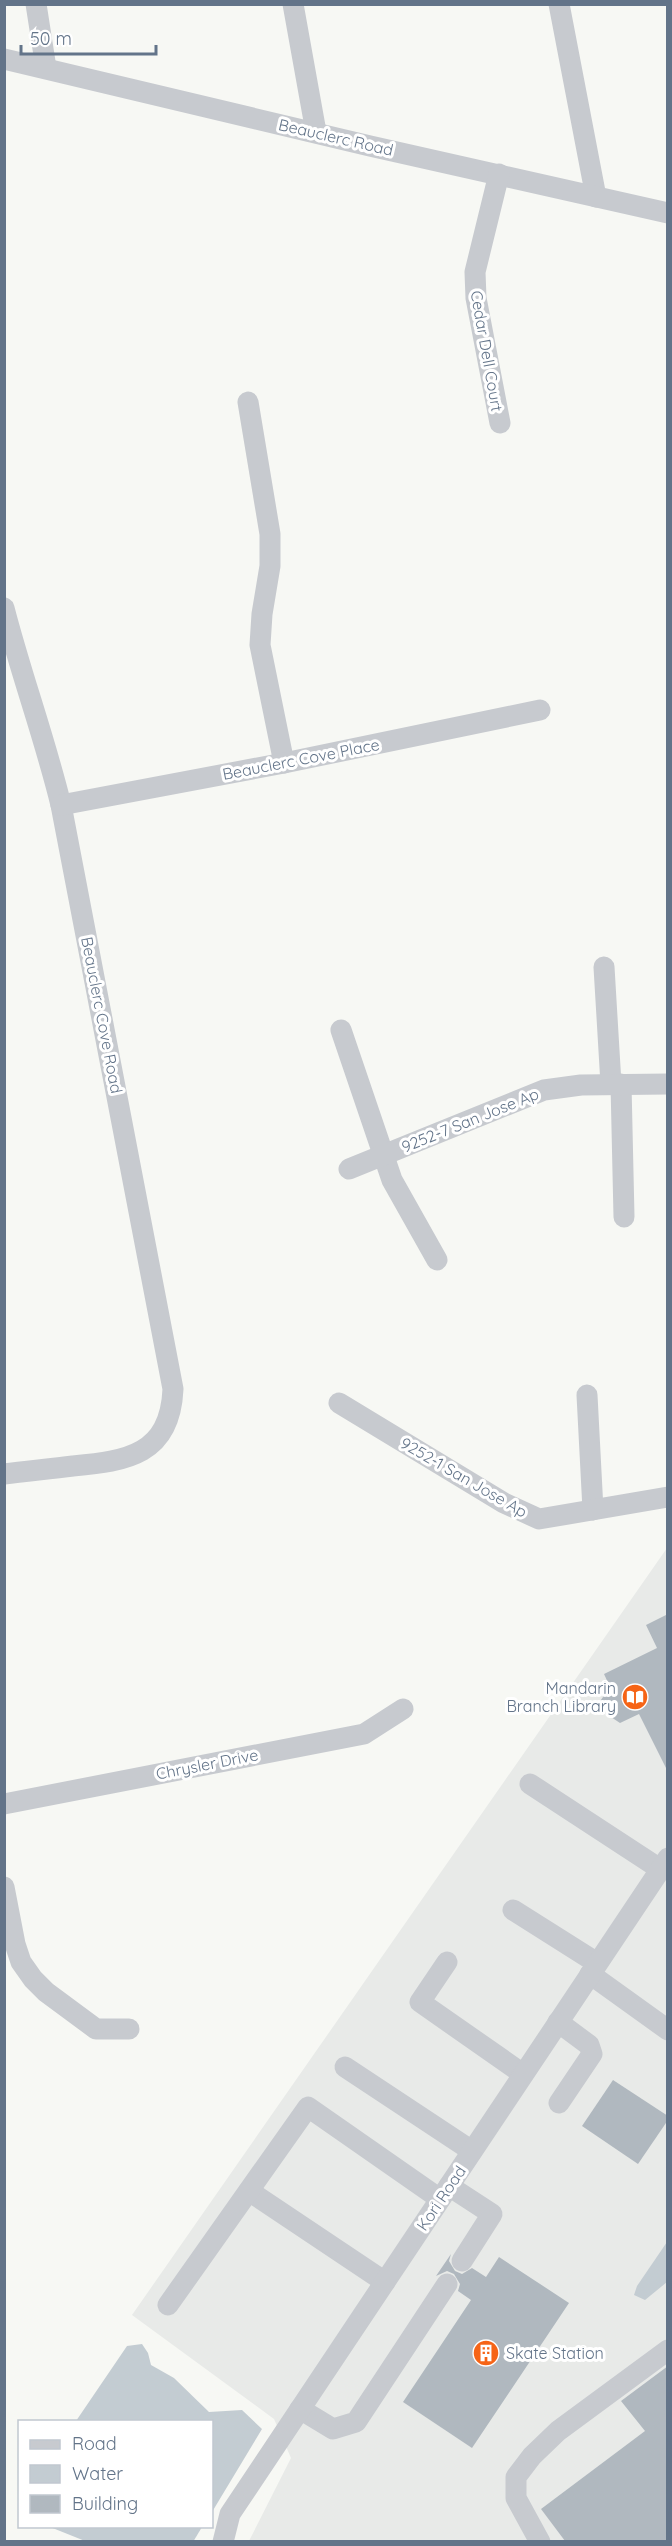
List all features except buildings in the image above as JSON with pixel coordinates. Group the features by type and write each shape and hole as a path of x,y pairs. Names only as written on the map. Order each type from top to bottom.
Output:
{"street":[{"path":"36,4 46,68"},
{"path":"292,4 316,132"},
{"path":"559,4 596,197"},
{"name":"Beauclerc Road","path":"4,58 668,213"},
{"name":"Cedar Dell Court","path":"499,174 475,272 475,281 476,298 500,423"},
{"path":"248,402 270,534 270,566 262,614 260,645 284,763"},
{"name":"Beauclerc Cove Road","path":"4,608 46,745 61,805 171,1371 172,1406 164,1426 152,1443 127,1459 4,1474"},
{"name":"Beauclerc Cove Place","path":"61,805 284,763 540,710"},
{"path":"604,967 616,1084 624,1217"},
{"path":"341,1030 382,1156 401,1199 437,1260"},
{"name":"9252-7 San Jose Ap","path":"349,1169 544,1090 616,1084 668,1084"},
{"path":"587,1395 593,1510"},
{"name":"9252-1 San Jose Ap","path":"339,1404 528,1515 539,1519 668,1497"},
{"name":"Chrysler Drive","path":"4,1804 364,1734 403,1709"},
{"path":"530,1784 664,1863"},
{"name":"Kori Road","path":"223,2541 230,2514 664,1863"},
{"path":"4,1887 15,1944 21,1962 33,1979 46,1992 96,2029 129,2029"},
{"path":"513,1910 594,1969 668,2030"},
{"path":"447,1962 420,2002 523,2074"},
{"path":"558,2022 589,2045 592,2054 560,2103"},
{"path":"345,2067 472,2151"},
{"path":"168,2305 308,2107 444,2192 492,2214 462,2261"},
{"path":"249,2191 384,2282"},
{"path":"300,2409 333,2429 356,2422 447,2284"},
{"path":"540,2541 516,2498 516,2477 532,2456 558,2431 668,2350"}],"shaded area":[{"path":"667,1548 667,2541 249,2541 291,2458 274,2419 132,2315"}],"water":[{"path":"667,2242 667,2282 645,2300 634,2295 637,2286"},
{"path":"142,2344 148,2353 151,2365 174,2378 209,2412 242,2410 262,2429 213,2510 213,2420 77,2420 127,2346"},
{"path":"52,2528 201,2528 193,2542 85,2541"}],"place":[{"name":"Mandarin Branch Library","path":"635,1697"},
{"name":"Skate Station","path":"486,2353"}]}
